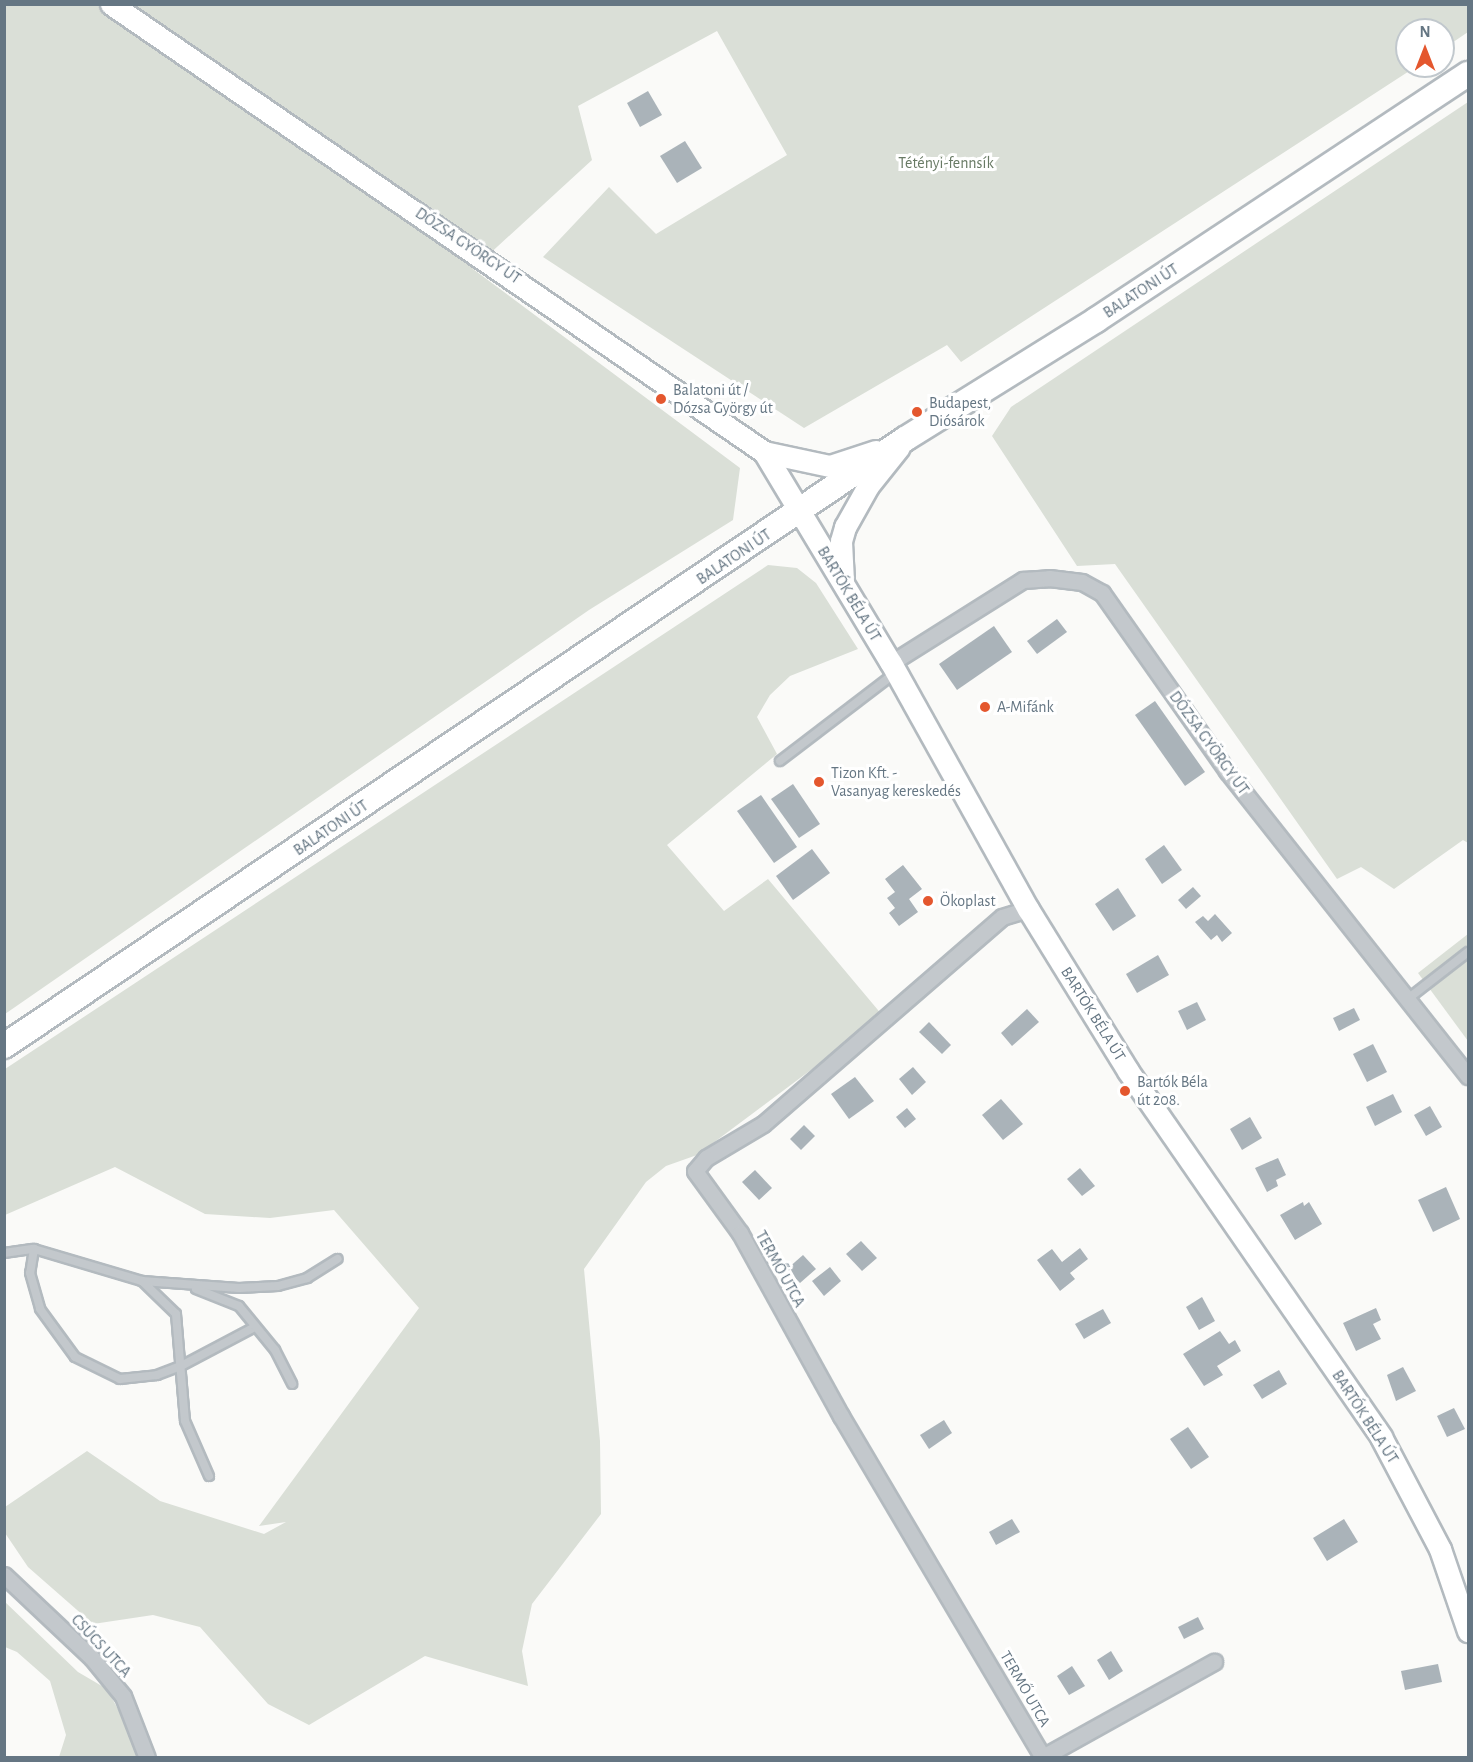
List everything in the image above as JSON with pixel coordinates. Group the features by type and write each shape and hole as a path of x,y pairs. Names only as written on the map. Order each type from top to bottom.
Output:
{"main road":[{"name":"BALATONI ÚT","path":"4,1046 800,512 905,439 1096,320 1468,74"}],"street":[{"name":"DÓZSA GYÖRGY ÚT","path":"111,4 765,452 800,512"},
{"path":"765,452 830,466 905,439"},
{"path":"843,582 841,541 845,527 868,486 905,439"},
{"name":"BARTÓK BÉLA ÚT","path":"800,512 894,668 1028,909 1128,1071 1381,1437 1440,1549 1468,1630"},
{"name":"DÓZSA GYÖRGY ÚT","path":"894,668 1023,580 1049,578 1082,582 1102,593 1227,771 1409,998 1468,1076"},
{"name":"TERMŐ UTCA","path":"1028,909 1002,917 763,1124 706,1158 695,1171 740,1233 841,1416 1043,1757"},
{"name":"CSÚCS UTCA","path":"4,1575 92,1658 123,1696 147,1758"},
{"path":"1043,1757 1214,1662"}],"lane":[{"path":"780,762 894,668"},
{"path":"1409,998 1468,952"},
{"path":"4,1253 34,1249 142,1281 192,1287 278,1286 307,1278 337,1259"},
{"path":"34,1249 30,1273 40,1309 75,1357 120,1379 157,1375 181,1366 255,1327"},
{"path":"142,1281 176,1314 185,1421 209,1476"},
{"path":"192,1287 239,1306 275,1350 292,1384"}],"green space":[{"name":"Tétényi-fennsík","path":"1468,4 1468,32 1455,41 1455,18 1395,18 1395,78 1399,78 961,362 947,345 804,428 543,257 609,187 656,234 787,155 717,31 578,106 592,160 473,269 740,468 733,520 589,610 5,1014 4,5"},
{"path":"1468,102 1468,843 1463,840 1394,889 1361,867 1337,879 1115,564 1077,566 992,436 1011,407"},
{"path":"768,565 797,568 816,583 858,649 790,676 770,695 757,717 777,754 667,845 724,911 768,879 883,1016 697,1155 666,1166 646,1182 584,1269 600,1441 601,1514 532,1604 522,1651 528,1686 425,1656 309,1725 268,1704 200,1627 153,1615 93,1624 28,1567 5,1533 5,1507 87,1451 160,1501 264,1534 286,1522 259,1526 419,1308 334,1210 270,1218 205,1214 115,1167 5,1215 5,1069"},
{"path":"1468,934 1468,1041 1418,973"},
{"path":"4,1601 78,1672 107,1689 132,1735 137,1757 59,1757 66,1735 50,1681 17,1652 5,1647"}],"building":[{"path":"648,91 662,115 640,127 627,103"},
{"path":"685,141 702,168 677,183 660,156"},
{"path":"1057,619 1067,632 1037,654 1027,641"},
{"path":"994,626 1012,652 957,690 939,664"},
{"path":"1155,701 1205,772 1185,786 1135,715"},
{"path":"793,784 820,824 799,838 771,799"},
{"path":"761,795 797,847 774,863 737,811"},
{"path":"1164,845 1182,870 1162,884 1145,859"},
{"path":"812,849 830,873 793,900 776,876"},
{"path":"903,865 922,889 909,899 918,912 899,926 889,913 895,908 887,898 895,892 885,879"},
{"path":"1193,887 1201,896 1186,909 1178,900"},
{"path":"1118,888 1136,916 1113,931 1095,904"},
{"path":"1215,914 1232,933 1222,942 1217,935 1211,940 1195,922 1203,916 1208,921"},
{"path":"1158,955 1169,975 1137,993 1126,974"},
{"path":"1197,1002 1206,1020 1187,1030 1178,1011"},
{"path":"1354,1008 1360,1020 1339,1031 1333,1018"},
{"path":"1027,1009 1039,1022 1012,1046 1001,1033"},
{"path":"929,1022 951,1045 942,1054 919,1032"},
{"path":"1373,1044 1387,1072 1367,1082 1353,1054"},
{"path":"913,1067 926,1082 912,1095 899,1079"},
{"path":"855,1077 874,1101 849,1119 831,1094"},
{"path":"1393,1094 1402,1112 1375,1126 1366,1107"},
{"path":"1001,1099 1023,1124 1003,1140 982,1115"},
{"path":"1430,1106 1442,1127 1426,1136 1414,1115"},
{"path":"907,1108 916,1119 905,1128 896,1117"},
{"path":"1250,1117 1262,1138 1242,1150 1230,1129"},
{"path":"804,1125 815,1136 801,1150 790,1139"},
{"path":"1278,1158 1286,1175 1276,1180 1278,1186 1267,1192 1255,1168"},
{"path":"1080,1168 1095,1186 1082,1196 1067,1179"},
{"path":"755,1170 772,1188 759,1200 742,1182"},
{"path":"1446,1187 1460,1219 1433,1232 1418,1200"},
{"path":"1303,1202 1304,1206 1309,1202 1322,1224 1295,1240 1280,1215"},
{"path":"861,1241 877,1258 862,1271 846,1254"},
{"path":"1080,1248 1088,1259 1070,1273 1075,1279 1060,1291 1037,1260 1052,1249 1062,1262"},
{"path":"803,1255 816,1269 800,1283 787,1269"},
{"path":"830,1267 841,1281 824,1296 812,1281"},
{"path":"1202,1297 1215,1321 1199,1330 1186,1307"},
{"path":"1376,1308 1381,1320 1373,1324 1381,1339 1356,1351 1343,1323"},
{"path":"1103,1309 1111,1323 1084,1339 1075,1324"},
{"path":"1220,1331 1229,1344 1235,1340 1241,1351 1217,1366 1223,1375 1204,1386 1183,1354"},
{"path":"1403,1367 1416,1391 1396,1401 1387,1375"},
{"path":"1279,1370 1287,1384 1262,1399 1253,1385"},
{"path":"1454,1408 1465,1429 1447,1437 1437,1416"},
{"path":"944,1420 952,1433 929,1449 920,1435"},
{"path":"1188,1427 1209,1457 1191,1469 1170,1439"},
{"path":"1012,1519 1020,1532 996,1545 989,1532"},
{"path":"1344,1519 1358,1542 1327,1561 1313,1538"},
{"path":"1198,1617 1204,1629 1184,1639 1178,1627"},
{"path":"1111,1651 1123,1671 1109,1680 1097,1660"},
{"path":"1438,1664 1442,1682 1405,1690 1401,1671"},
{"path":"1072,1666 1085,1686 1069,1695 1057,1676"}],"place":[{"name":"Balatoni út / Dózsa György út","path":"661,399"},
{"name":"Budapest, Diósárok","path":"917,412"},
{"name":"A-Mifánk","path":"985,707"},
{"name":"Tizon Kft. - Vasanyag kereskedés","path":"819,782"},
{"name":"Ökoplast","path":"928,901"},
{"name":"Bartók Béla út 208.","path":"1125,1091"}]}
